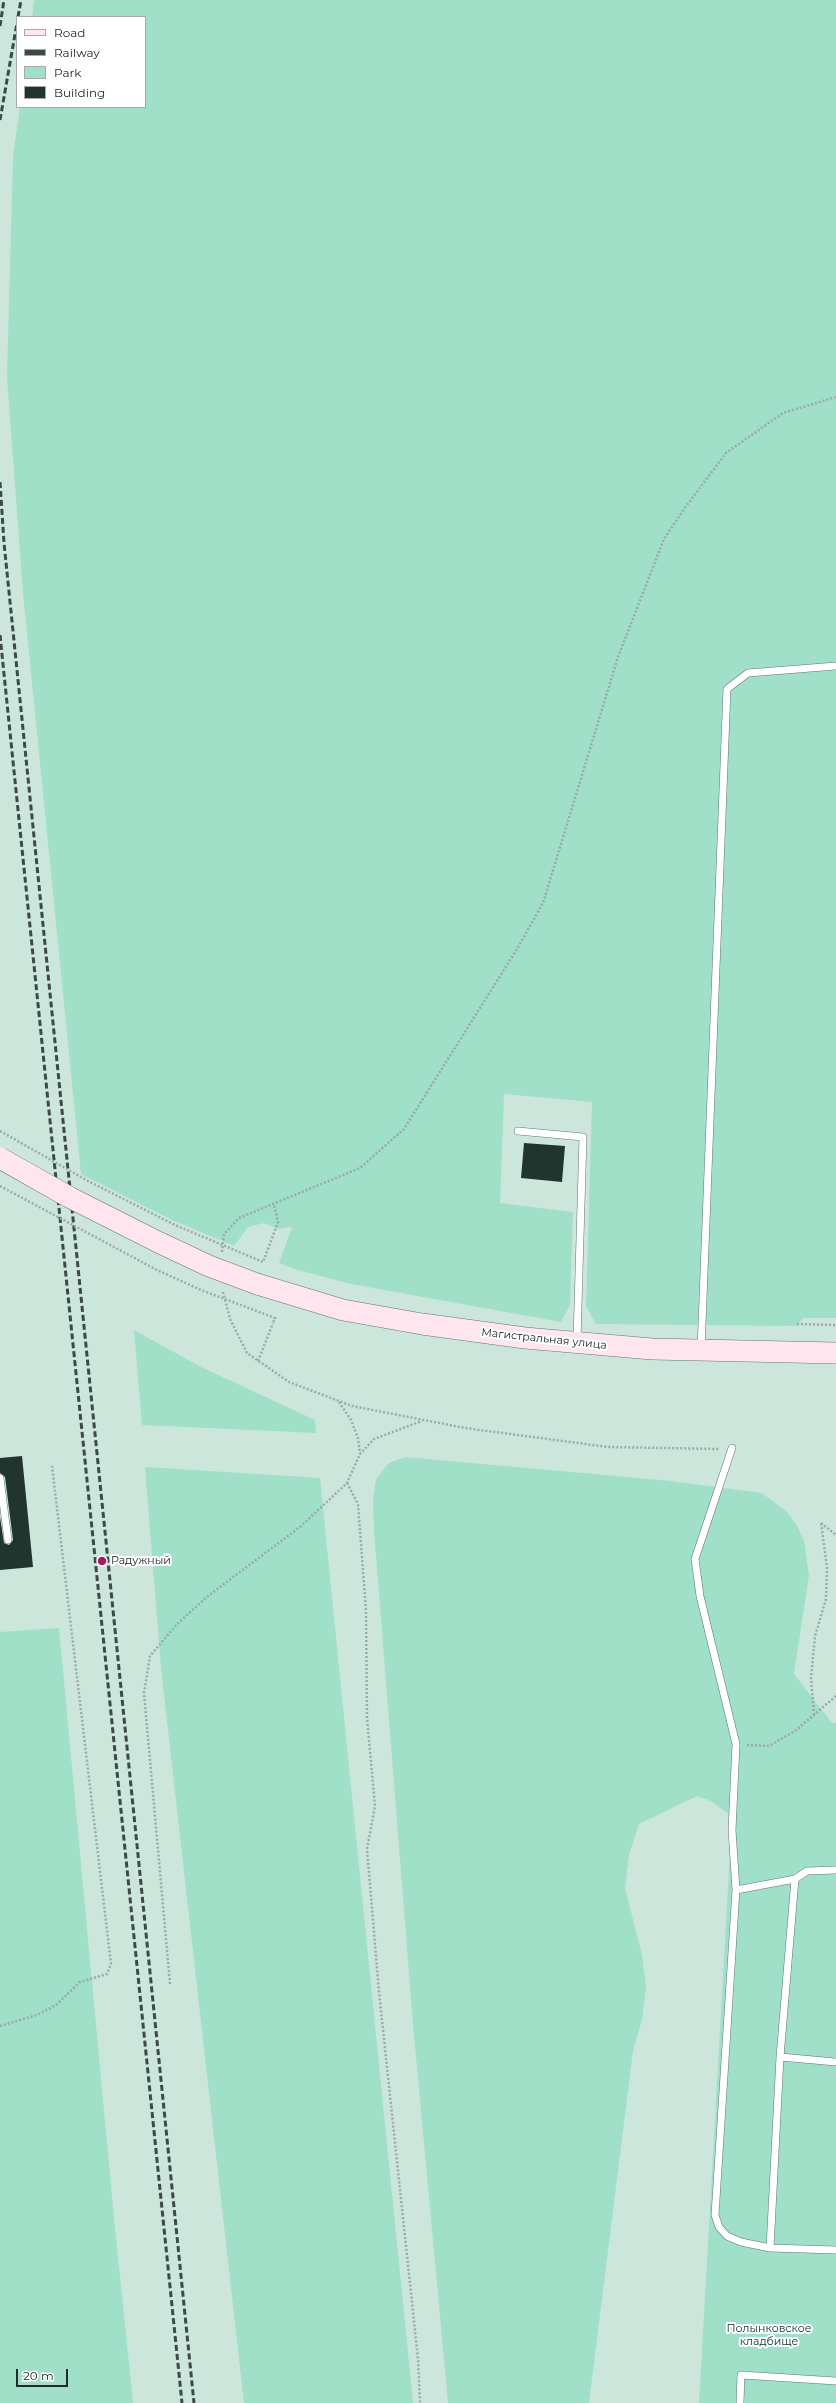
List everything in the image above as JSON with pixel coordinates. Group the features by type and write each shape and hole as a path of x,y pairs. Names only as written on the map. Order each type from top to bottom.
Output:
{"main road":[{"name":"Магистральная улица","path":"0,1158 69,1197 208,1266 257,1284 343,1310 422,1324 576,1342 652,1349 836,1353"}],"lane":[{"path":"701,1351 727,689 748,673 836,666"},
{"path":"518,1131 583,1137 576,1342"},
{"path":"732,1448 695,1559 700,1596 736,1744 732,1830 736,1890 715,2215 719,2227 727,2236 741,2242 770,2248 836,2250"},
{"path":"0,1478 8,1540"},
{"path":"736,1890 795,1879 807,1871 836,1870"},
{"path":"770,2248 780,2057 795,1879"},
{"path":"780,2057 836,2062"},
{"path":"740,2403 741,2375 836,2381"}],"path":[{"path":"221,1255 224,1234 239,1218 360,1168 404,1129 505,969 543,903 618,657 664,539 684,509 726,453 783,413 836,397"},
{"path":"0,1131 88,1181 175,1225 263,1262 278,1222 274,1204"},
{"path":"0,1186 157,1270 201,1290 275,1318 258,1361"},
{"path":"222,1290 230,1319 247,1353 289,1382 352,1406 465,1428 608,1447 732,1448"},
{"path":"797,1324 836,1325"},
{"path":"339,1401 351,1420 358,1438 360,1454"},
{"path":"170,1984 144,1693 150,1656 177,1624 208,1596 300,1527 347,1482 360,1454 374,1439 423,1420"},
{"path":"0,2026 37,2015 56,2005 80,1982 106,1974 111,1964 52,1466"},
{"path":"347,1482 358,1504 366,1611 367,1718 375,1806 367,1849 379,1992 418,2359 420,2403"},
{"path":"814,1715 811,1678 815,1636 826,1599 827,1568 821,1522 836,1536"},
{"path":"736,1744 769,1746 795,1731 836,1696"}],"green space":[{"path":"34,0 836,0 836,1318 803,1318 797,1326 596,1324 586,1306 592,1102 504,1094 500,1203 573,1212 570,1305 561,1322 351,1284 298,1270 279,1263 292,1227 278,1229 264,1223 248,1227 234,1246 172,1220 81,1174 23,593 7,377 13,157 20,108 146,108 146,16 32,16"},
{"path":"134,1330 199,1366 315,1420 316,1433 142,1425"},
{"name":"Полынковское кладбище","path":"405,1457 671,1481 762,1493 788,1513 797,1526 804,1541 809,1575 794,1674 832,1723 836,1723 836,2403 699,2403 732,1817 711,1801 697,1796 639,1824 629,1855 625,1888 642,1955 646,1987 642,2020 633,2051 589,2403 448,2403 413,2024 374,1530 373,1502 376,1479 389,1463"},
{"path":"145,1467 320,1478 413,2403 244,2403 161,1668"},
{"path":"59,1628 114,2218 133,2403 0,2403 0,1632"}],"building":[{"path":"524,1143 565,1146 562,1182 521,1178"},
{"path":"22,1456 33,1567 0,1570 0,1517 4,1543 9,1545 13,1540 5,1477 0,1473 0,1458"}],"railway":[{"path":"0,26 4,0"},
{"path":"18,16 21,0"},
{"path":"0,120 16,29"},
{"path":"0,482 4,543 194,2403"},
{"path":"0,635 182,2403"}],"place":[{"name":"Радужный","path":"102,1561"}]}
